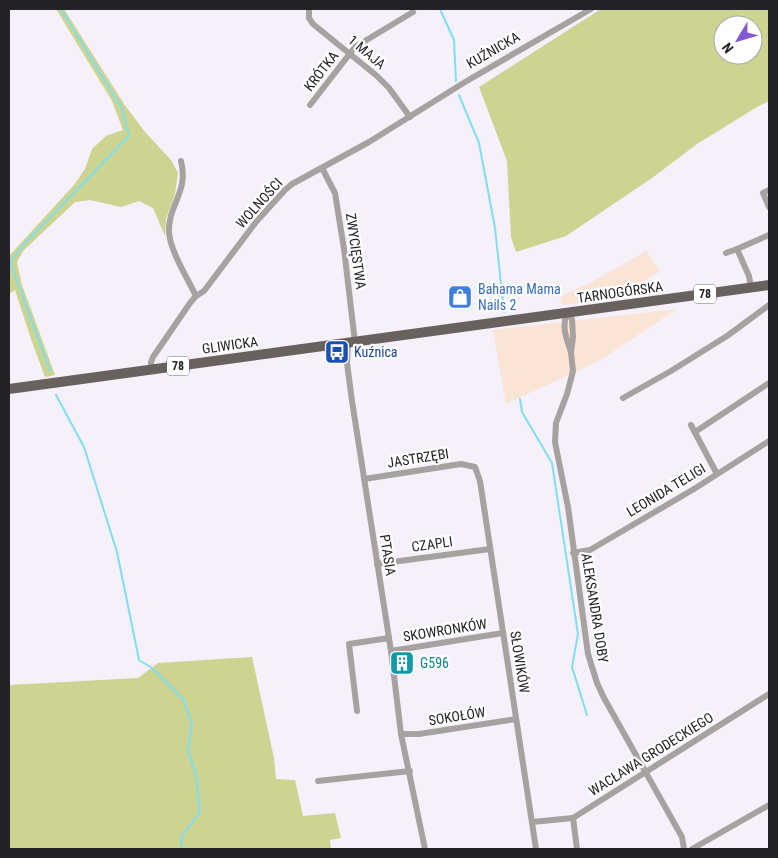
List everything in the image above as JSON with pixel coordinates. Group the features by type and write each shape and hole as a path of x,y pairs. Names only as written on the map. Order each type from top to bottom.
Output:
{"main road":[{"name":"TARNOGÓRSKA","path":"351,342 769,285"},
{"name":"GLIWICKA","path":"9,389 351,342"}],"street":[{"name":"1 MAJA","path":"309,9 308,18 313,24 351,53 389,88 410,117"},
{"name":"KUŹNICKA","path":"410,117 465,82 591,9"},
{"name":"KRÓTKA","path":"310,105 355,47 413,12"},
{"name":"WOLNOŚCI","path":"150,370 150,362 153,357 196,296 204,292 256,222 285,190 410,117"},
{"path":"181,161 184,172 182,189 170,219 169,232 171,243 196,296"},
{"name":"ZWYCIĘSTWA","path":"322,168 335,193 344,250 351,342"},
{"path":"769,190 763,193 769,207"},
{"path":"726,253 769,235"},
{"path":"738,249 749,276 751,288"},
{"path":"624,398 719,341 769,305"},
{"name":"ALEKSANDRA DOBY","path":"567,314 563,321 571,352 573,371 571,382 556,423 555,442 568,507 586,644 592,669 604,698 682,838 684,849"},
{"name":"PTASIA","path":"351,342 348,372 402,734 425,849"},
{"path":"695,432 769,383"},
{"path":"691,425 717,474"},
{"name":"LEONIDA TELIGI","path":"573,553 590,550 769,441"},
{"name":"JASTRZĘBI","path":"364,480 461,464 476,467"},
{"name":"SŁOWIKÓW","path":"476,467 480,481 536,849"},
{"name":"CZAPLI","path":"377,564 490,549"},
{"name":"SKOWRONKÓW","path":"391,651 503,633"},
{"path":"356,711 349,644 389,638"},
{"name":"WACŁAWA GRODECKIEGO","path":"572,818 769,694"},
{"name":"SOKOŁÓW","path":"402,734 419,734 516,719"},
{"path":"318,781 410,771"},
{"path":"692,849 769,805"},
{"path":"532,822 572,818 577,849"}],"shaded area":[{"path":"646,251 660,271 616,299 562,305 559,297 592,282"},
{"path":"677,309 599,361 506,404 493,330"}],"green space":[{"path":"56,9 64,9 124,104 145,132 171,160 178,173 175,194 166,219 165,236 153,208 139,201 121,207 90,200 75,202 23,251 17,262 22,285 55,375 45,377 15,290 9,294 9,256 74,185 85,169 92,149 106,136 123,130 112,101"},
{"path":"601,9 769,9 769,101 697,144 652,178 566,236 516,252 511,237 507,161 479,87"},
{"path":"252,657 274,758 276,779 295,780 303,816 335,813 341,838 330,840 331,849 9,849 9,685 138,678 158,663"}],"waterway":[{"path":"50,371 10,262 25,243 129,136 122,109 61,9"},
{"path":"440,9 454,40 456,81"},
{"path":"459,95 479,143 495,228 504,312"},
{"path":"56,395 84,447 117,552 139,660 152,668 183,699 192,723 188,751 196,775 200,812 182,836 181,849"},
{"path":"520,399 522,412 552,463 578,634 572,667 587,715"}],"place":[{"name":"Bahama Mama Nails 2","path":"460,297"},
{"name":"Kuźnica","path":"337,352"},
{"name":"G596","path":"402,663"}]}
